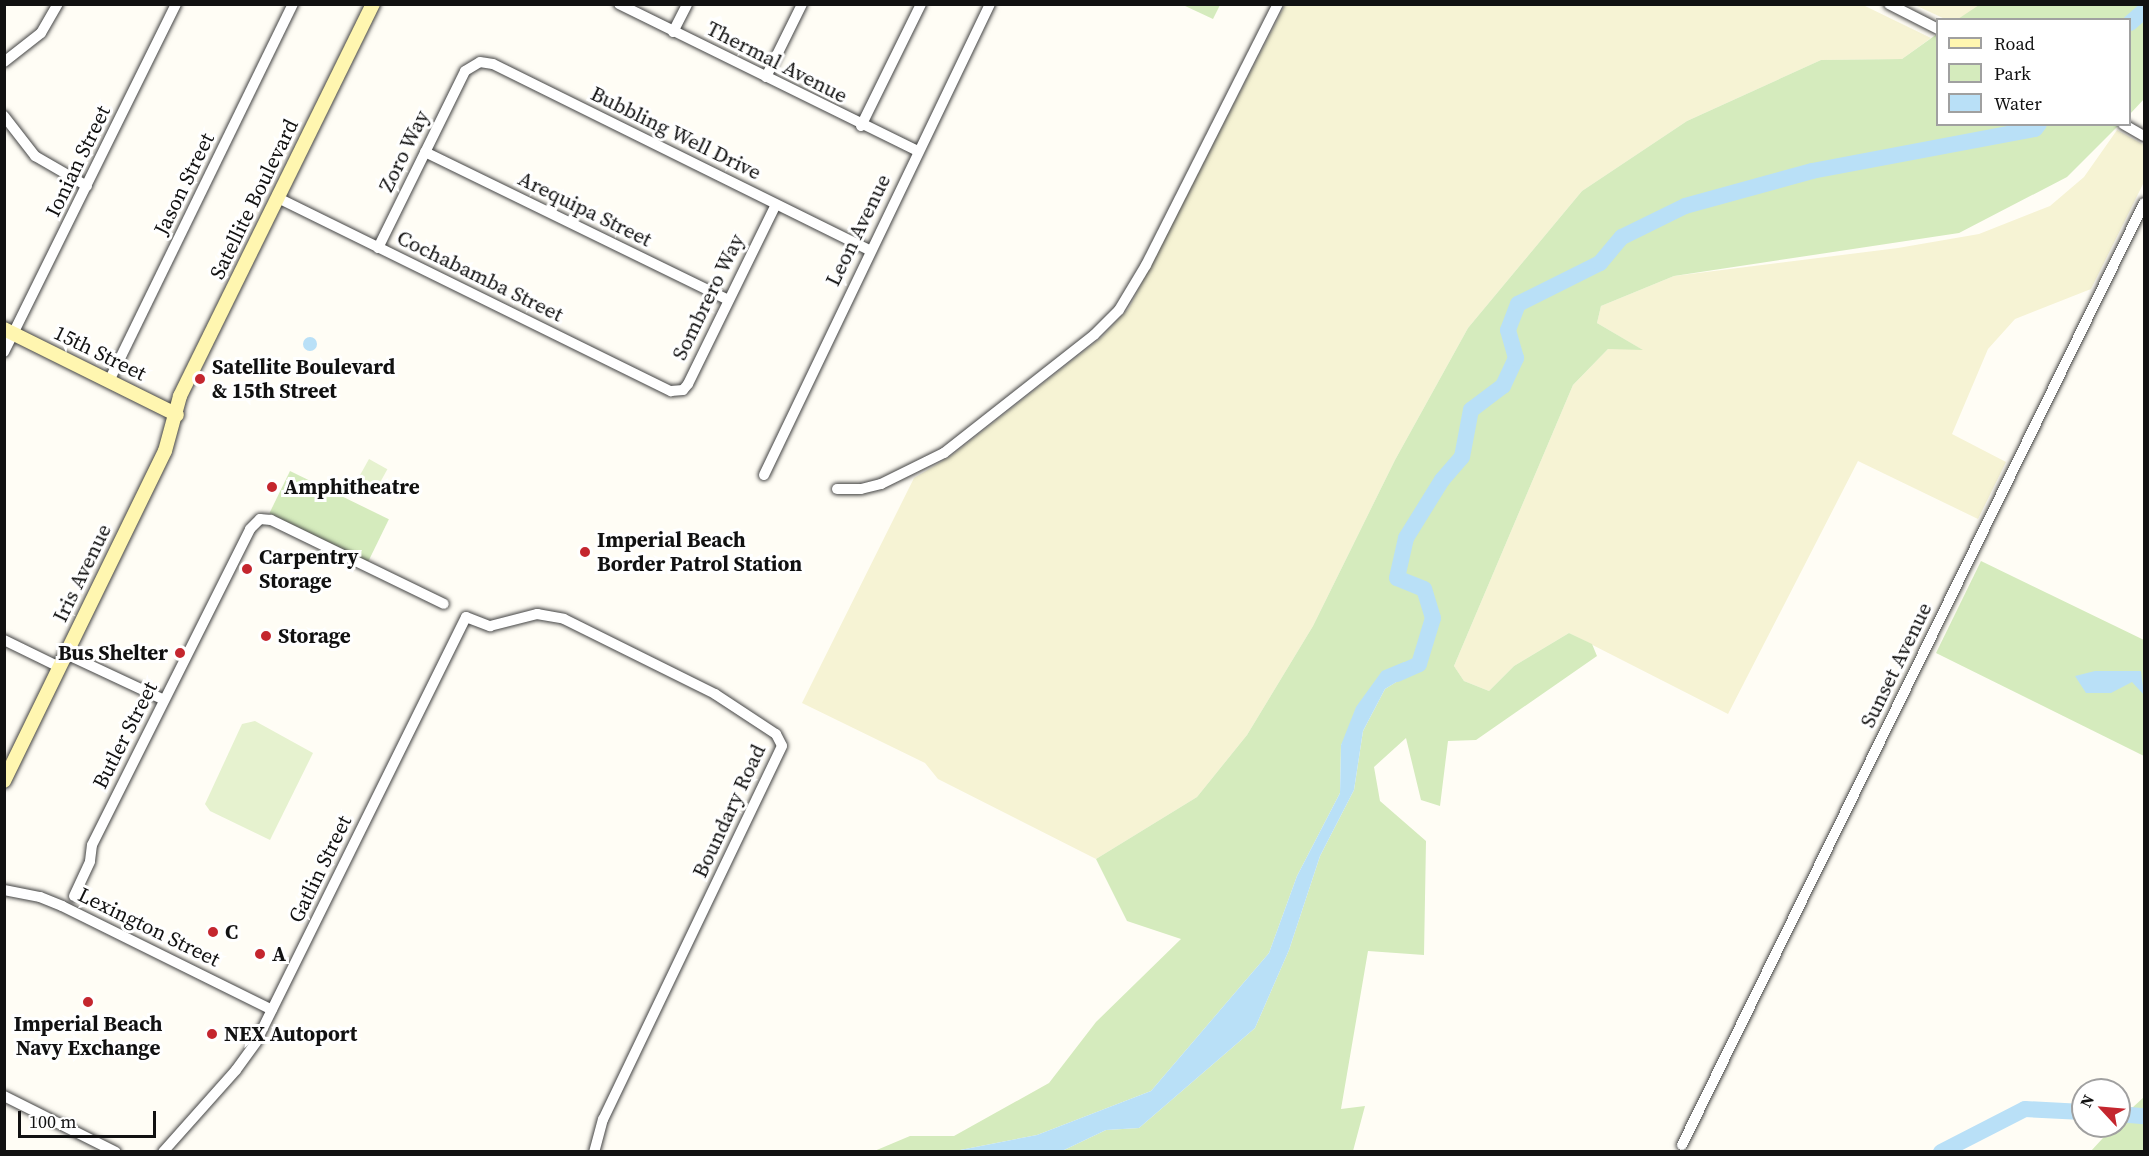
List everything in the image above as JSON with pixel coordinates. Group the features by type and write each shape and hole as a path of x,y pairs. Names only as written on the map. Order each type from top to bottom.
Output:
{"street":[{"path":"4,62 33,42 58,4"},
{"name":"Ionian Street","path":"4,352 9,332 87,186 176,4"},
{"name":"Jason Street","path":"109,381 293,4"},
{"name":"Satellite Boulevard","path":"177,415 180,396 373,4"},
{"name":"Thermal Avenue","path":"619,4 861,126 918,151"},
{"path":"673,32 687,4"},
{"path":"766,77 802,4"},
{"path":"861,126 921,4"},
{"name":"Leon Avenue","path":"764,475 869,250 990,4"},
{"path":"837,489 881,484 944,453 1094,335 1119,310 1146,265 1278,4"},
{"path":"1889,4 1936,28"},
{"name":"Bubbling Well Drive","path":"465,71 480,62 493,64 869,250"},
{"name":"Zoro Way","path":"378,248 465,71"},
{"path":"4,116 35,156 87,186"},
{"path":"2127,126 2145,136"},
{"name":"Arequipa Street","path":"425,152 728,300"},
{"name":"Cochabamba Street","path":"278,198 664,389"},
{"name":"Sunset Avenue","path":"1682,1144 2145,203"},
{"name":"Sombrero Way","path":"664,389 683,390 688,384 776,204"},
{"name":"15th Street","path":"9,332 177,415"},
{"name":"Iris Avenue","path":"4,782 165,451 177,415"},
{"name":"Butler Street","path":"74,896 90,861 92,844 250,529 260,519 271,520 444,604"},
{"name":"Boundary Road","path":"466,617 490,626 537,614 555,616 622,643 715,694 776,734 782,746 603,1119 594,1152"},
{"name":"Gatlin Street","path":"163,1152 236,1070 272,1010 466,617"},
{"path":"4,640 59,668"},
{"path":"66,654 164,700"},
{"name":"Lexington Street","path":"4,890 40,897 62,906 272,1010"},
{"path":"4,1095 116,1152"}],"shaded area":[{"path":"1285,5 1863,5 1931,38 1902,59 1821,60 1687,121 1582,191 1468,328 1395,460 1313,626 1247,735 1197,797 1096,859 938,779 925,763 802,703 914,478 951,456 1102,337 1129,308"},
{"path":"1915,5 2002,5 1993,18 1943,18"},
{"path":"2117,130 2144,145 2144,182 2091,289 2015,319 1988,349 1952,434 2006,462 1978,519 1858,461 1728,714 1569,633 1514,666 1489,691 1464,681 1454,666 1573,385 1608,349 1641,349 1597,323 1601,306 1674,276 1898,248 1979,234 2050,206 2084,177"}],"green space":[{"path":"1183,5 1220,5 1213,19"},
{"path":"1979,5 2144,5 2144,99 2131,113 2131,18 1960,18"},
{"path":"1936,35 1936,126 2118,126 2067,177 1959,233 1674,276 1601,306 1597,323 1643,350 1608,349 1573,385 1454,666 1464,681 1489,691 1514,666 1569,633 1592,644 1597,656 1476,740 1448,741 1440,806 1421,800 1406,738 1374,767 1380,801 1426,841 1424,955 1368,951 1341,1109 1365,1106 1353,1151 1062,1151 1106,1130 1139,1128 1255,1028 1289,950 1320,856 1354,790 1363,731 1385,689 1422,666 1404,662 1341,745 1340,793 1297,876 1269,953 1151,1091 1037,1135 955,1151 872,1152 910,1136 954,1136 1049,1083 1096,1022 1181,939 1127,921 1096,859 1197,797 1247,735 1313,626 1395,460 1468,328 1582,191 1687,121 1821,60 1902,59"},
{"path":"369,459 387,469 372,496 354,486"},
{"path":"290,471 389,519 368,561 269,513"},
{"path":"1981,561 2144,640 2144,756 1936,653"},
{"path":"255,721 313,753 270,840 210,811 205,804 242,724"},
{"path":"2144,1097 2144,1151 2091,1151 2103,1138 2131,1138 2131,1109"}],"water":[{"path":"310,337 315,339 317,344 315,349 310,351 305,349 303,344 305,339"},
{"path":"1404,662 1423,666 1385,689 1363,731 1354,790 1320,856 1289,950 1255,1028 1139,1128 1106,1130 1062,1151 955,1151 1037,1135 1151,1091 1269,953 1297,876 1340,793 1341,745 1356,707 1382,671"},
{"path":"2095,671 2141,671 2144,695 2132,682 2111,693 2086,693 2075,676"}],"waterway":[{"path":"2131,22 2144,11"},
{"path":"1397,674 1419,664 1433,618 1424,589 1397,578 1406,538 1442,480 1462,457 1471,410 1503,386 1516,358 1508,330 1518,304 1600,263 1622,237 1685,206 1812,171 2035,129 2037,126"},
{"path":"1941,1152 2025,1109 2071,1111"},
{"path":"2131,1115 2144,1116"}],"place":[{"name":"Satellite Boulevard & 15th Street","path":"200,379"},
{"name":"Amphitheatre","path":"272,487"},
{"name":"Imperial Beach Border Patrol Station","path":"585,552"},
{"name":"Carpentry Storage","path":"247,569"},
{"name":"Storage","path":"266,636"},
{"name":"Bus Shelter","path":"180,653"},
{"name":"C","path":"213,932"},
{"name":"A","path":"260,954"},
{"name":"Imperial Beach Navy Exchange","path":"88,1002"},
{"name":"NEX Autoport","path":"212,1034"}]}
